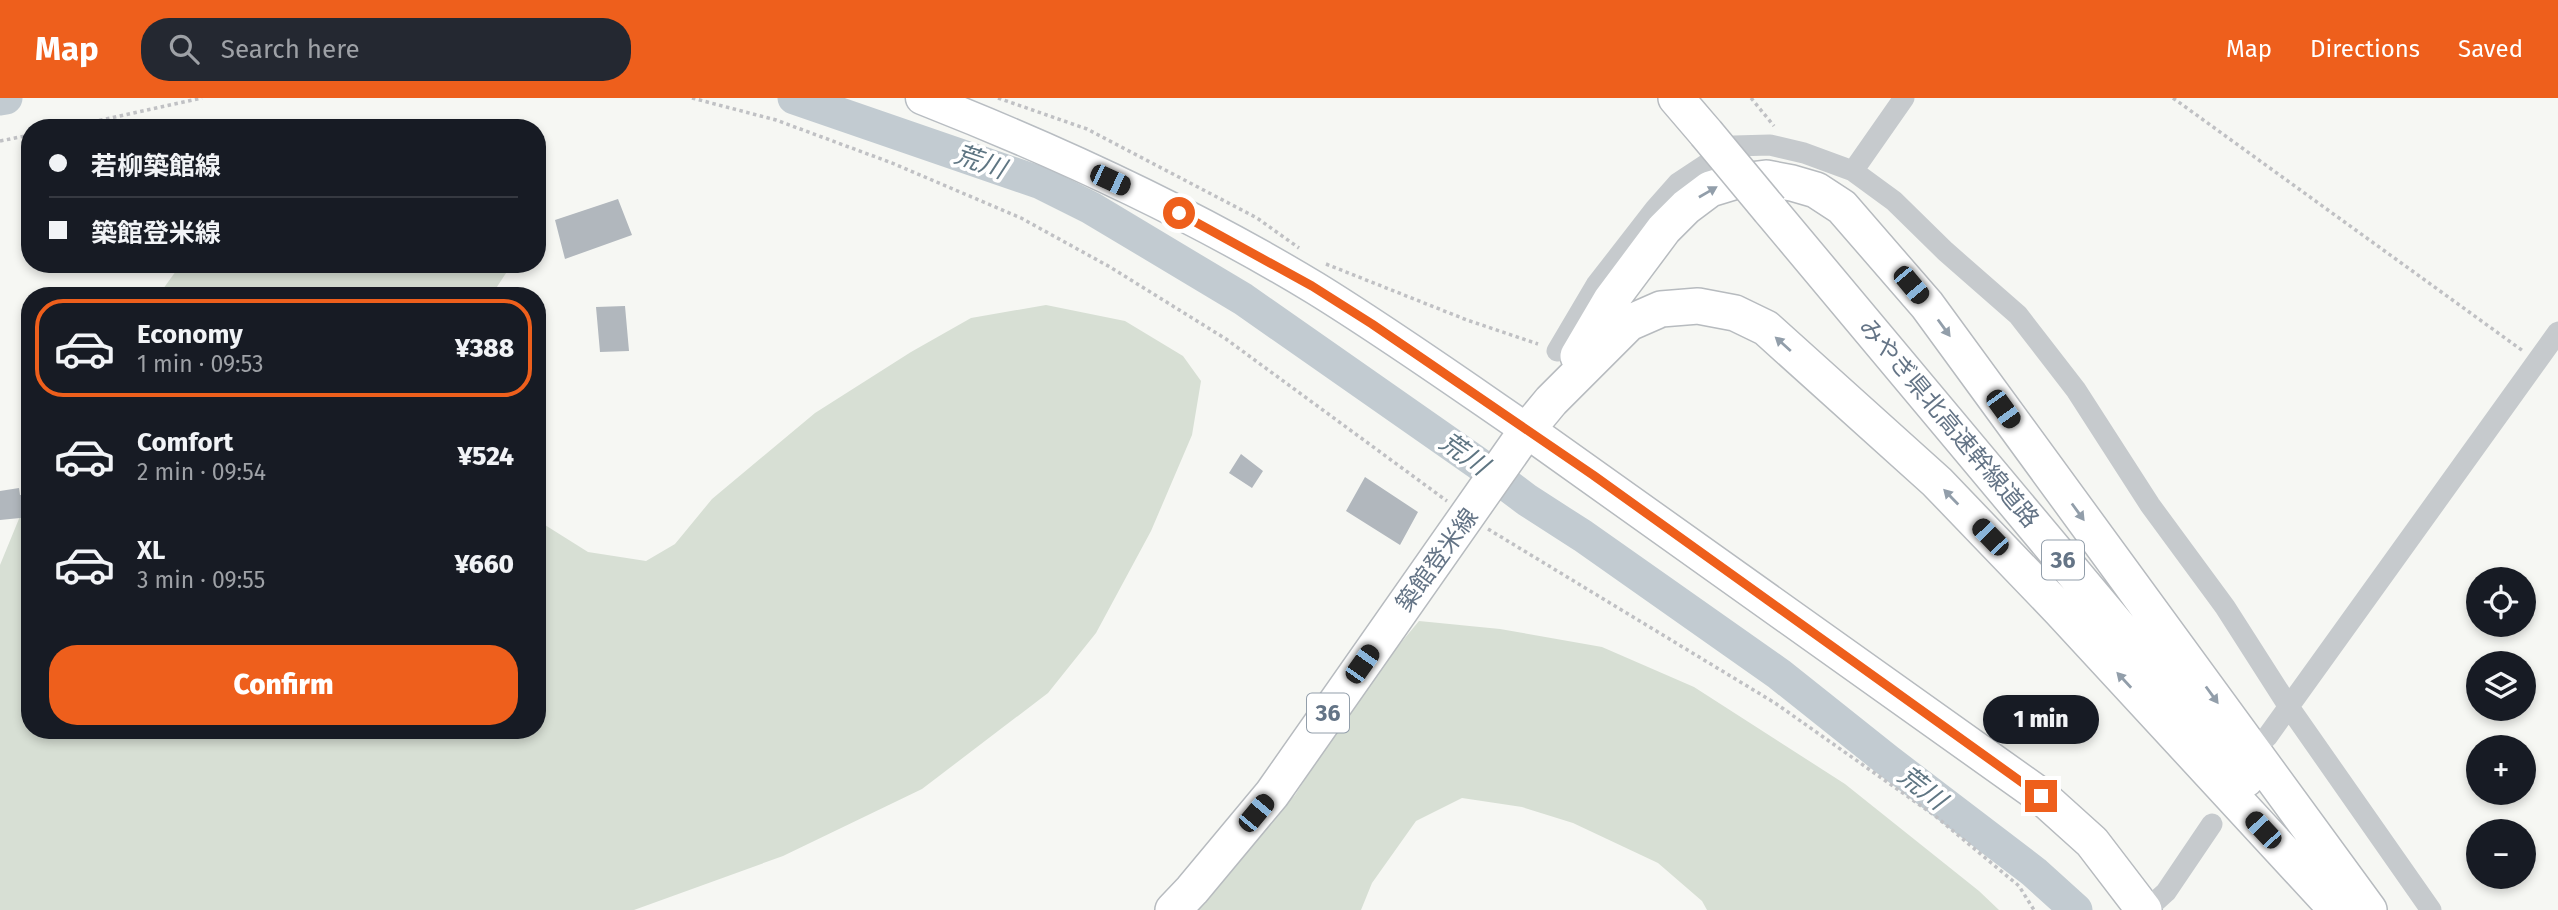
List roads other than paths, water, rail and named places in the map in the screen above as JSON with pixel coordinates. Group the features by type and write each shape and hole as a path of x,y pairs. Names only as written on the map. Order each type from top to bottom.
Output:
{"main road":[{"path":"922,98 993,126 1157,201 1372,324 1521,440 2041,796 2092,842 2145,910"},
{"name":"みやぎ県北高速幹線道路","path":"1676,98 2356,910"},
{"path":"1551,401 1611,300 1664,229 1686,207 1710,189 1733,182 1766,178 1816,190 1842,207 1856,221 1927,304 2369,910"},
{"path":"1551,401 1629,323 1661,309 1698,306 1735,313 1766,328 1947,492 2337,910"},
{"name":"築館登米線","path":"1173,910 1272,794 1551,401"}],"street":[{"path":"1853,171 1904,98"},
{"path":"1557,351 1597,285 1678,183 1734,146 1770,145 1804,153 1853,171 1894,201 1945,251 2018,315 2076,390 2150,505 2225,607 2289,708 2431,910"},
{"path":"2267,737 2558,332"},
{"path":"2145,910 2166,892 2212,824"}],"waterway":[{"name":"荒川","path":"0,99 6,98"},
{"name":"荒川","path":"794,98 1041,183 1091,208 1243,299 1779,674 2034,872 2076,910"}]}
